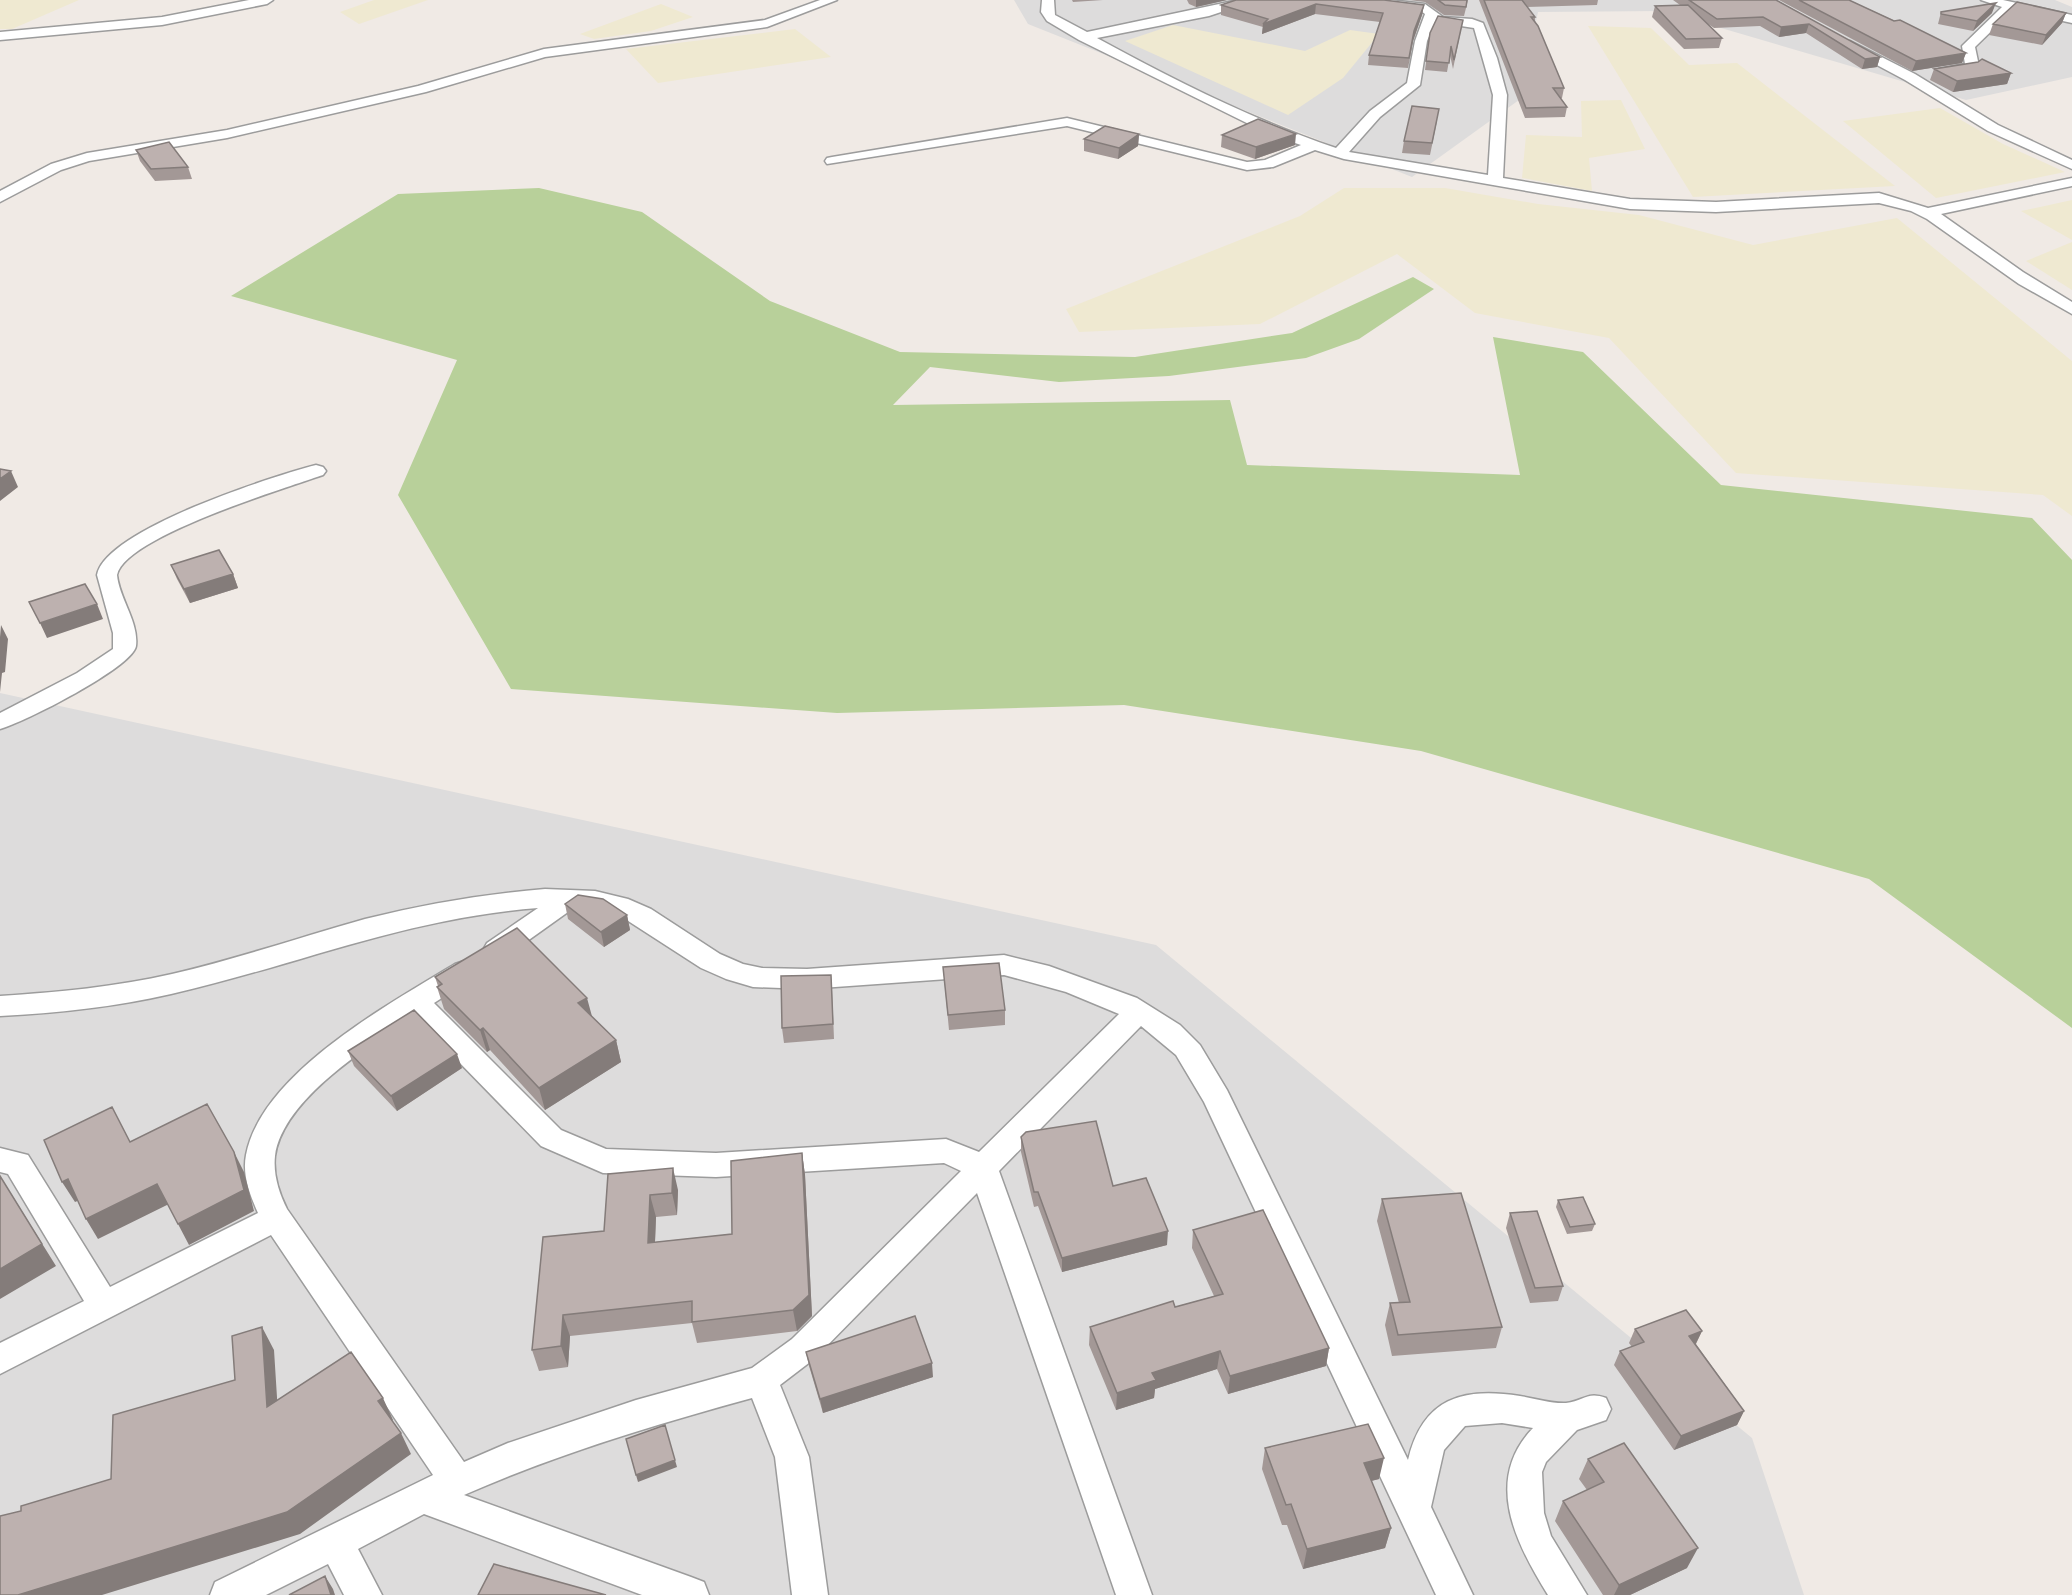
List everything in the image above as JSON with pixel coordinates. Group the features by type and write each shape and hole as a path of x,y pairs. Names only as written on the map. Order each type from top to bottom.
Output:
{"street":[{"path":"0,36 162,21 267,0"},
{"path":"0,197 56,168 87,157 227,134 421,88 544,53 767,23 831,0"},
{"path":"1048,0 1047,12 1051,18 1083,38 1276,132 1312,146 1338,153 1630,204 1716,207 1878,198 1904,201 1929,212 2018,276 2072,309"},
{"path":"1083,38 1209,12 1251,0"},
{"path":"1359,0 1417,7 1432,13 1440,20 1479,26 1500,95 1495,180"},
{"path":"1987,0 2072,19"},
{"path":"1910,77 1970,68 1973,63 1968,45 2010,6"},
{"path":"1338,153 1350,144 1375,114 1413,85 1421,41 1432,13"},
{"path":"1841,40 1910,77 1993,128 2072,165"},
{"path":"832,161 1067,122 1247,166 1268,164 1312,146"},
{"path":"1929,212 2006,198 2072,182"},
{"path":"0,722 102,668 124,651 126,642 122,624 106,578 108,569 115,558 140,541 194,515 316,471"},
{"path":"458,1481 276,1218 262,1191 261,1153 266,1134 293,1094 341,1054 416,1001 532,927 570,898"},
{"path":"0,1006 107,995 190,979 314,941 412,916 514,901 570,898 591,899 640,915 693,950 732,971 752,977 776,980 807,979 1004,965 1034,971 1071,984 1138,1012 1165,1027 1187,1048 1216,1098 1455,1595"},
{"path":"416,1001 551,1138 603,1161 716,1165 946,1151 983,1167 1134,1595"},
{"path":"228,1595 458,1481 579,1433 761,1380 803,1349 1138,1012"},
{"path":"0,1160 18,1164 104,1306"},
{"path":"0,1359 276,1218"},
{"path":"761,1380 792,1457 810,1595"},
{"path":"1413,1509 1429,1442 1457,1411 1502,1408 1580,1413 1534,1451 1525,1472 1527,1513 1536,1544 1569,1595"},
{"path":"422,1497 691,1595"},
{"path":"335,1542 364,1595"}],"shaded area":[{"path":"0,0 79,0 12,29 0,29"},
{"path":"374,0 428,0 359,24 340,12"},
{"path":"1014,0 2055,0 2072,7 2072,77 1966,100 1663,11 1538,12 1519,100 1412,177 1028,24"},
{"path":"661,4 693,17 651,31 594,39 580,34"},
{"path":"1173,25 1305,51 1350,30 1379,34 1343,78 1288,115 1125,41"},
{"path":"1588,26 1651,28 1689,65 1737,63 1895,186 1693,197"},
{"path":"795,29 831,57 658,83 626,49"},
{"path":"1621,100 1645,149 1589,158 1592,191 1522,178 1526,135 1582,137 1581,101"},
{"path":"1940,108 2003,144 2065,172 1936,198 1843,121"},
{"path":"1344,188 1445,188 1538,204 1639,215 1753,245 1897,218 2072,361 2072,516 2043,495 1736,473 1609,338 1475,313 1397,254 1260,324 1079,332 1066,309 1300,216"},
{"path":"2072,200 2072,240 2021,211"},
{"path":"2072,242 2072,290 2026,261"},
{"path":"0,693 1156,945 1752,1438 1804,1595 0,1595"}],"green space":[{"path":"539,188 642,212 770,301 900,352 1135,357 1292,333 1413,277 1434,289 1359,339 1306,358 1169,376 1059,382 930,367 893,405 1230,400 1247,465 1520,475 1493,337 1583,352 1721,485 2032,518 2072,560 2072,1028 1869,879 1421,751 1124,705 837,713 511,689 398,495 457,360 231,296 398,194"}],"building":[{"path":"1236,0 1384,0 1424,5 1414,31 1409,58 1369,55 1383,13 1316,4 1263,24 1268,19 1221,5"},
{"path":"1438,0 1467,0 1466,7 1445,5"},
{"path":"1484,0 1522,0 1535,17 1531,17 1538,26 1564,88 1553,88 1567,107 1526,108"},
{"path":"1689,0 1776,0 1880,57 1865,59 1809,24 1781,27 1763,17 1717,19"},
{"path":"1799,0 1849,0 1894,21 1900,20 1966,53 1916,61"},
{"path":"2017,2 2066,13 2046,35 1993,24"},
{"path":"1996,3 1977,21 1941,14 1941,12"},
{"path":"1688,5 1722,38 1686,39 1655,6"},
{"path":"1438,16 1463,20 1454,60 1451,46 1449,63 1426,61 1430,33"},
{"path":"1982,59 2011,73 1957,81 1934,69 1978,62"},
{"path":"1412,106 1439,109 1432,143 1404,141"},
{"path":"1258,119 1296,134 1256,147 1222,135"},
{"path":"1105,126 1139,134 1119,148 1084,139"},
{"path":"169,142 188,167 151,169 136,150"},
{"path":"0,469 11,471 0,479"},
{"path":"219,550 233,574 184,589 171,565"},
{"path":"85,584 97,604 40,623 29,602"},
{"path":"578,895 603,899 627,915 601,932 565,904"},
{"path":"517,928 587,998 578,1003 616,1040 539,1088 483,1028 480,1030 437,987 442,984 435,977"},
{"path":"999,963 1005,1010 948,1015 943,967"},
{"path":"831,975 833,1024 782,1028 781,976"},
{"path":"414,1010 457,1054 391,1096 348,1051"},
{"path":"207,1104 234,1152 244,1190 178,1224 157,1184 86,1219 68,1179 62,1182 44,1140 112,1107 130,1142"},
{"path":"1096,1121 1113,1186 1146,1178 1168,1231 1062,1258 1038,1192 1034,1192 1021,1137 1026,1132"},
{"path":"802,1153 809,1295 793,1310 692,1322 692,1301 563,1315 561,1346 532,1350 543,1237 604,1231 608,1174 673,1168 672,1193 650,1195 648,1243 732,1234 731,1161"},
{"path":"0,1176 42,1244 0,1269"},
{"path":"1461,1193 1502,1327 1398,1335 1390,1303 1410,1302 1382,1199"},
{"path":"1583,1197 1595,1224 1570,1227 1558,1200"},
{"path":"1263,1210 1329,1348 1230,1376 1220,1351 1152,1373 1156,1380 1117,1393 1090,1327 1173,1301 1175,1307 1223,1294 1193,1230"},
{"path":"1537,1211 1563,1286 1535,1288 1510,1213"},
{"path":"1686,1310 1702,1331 1689,1336 1744,1411 1681,1436 1620,1351 1644,1342 1635,1329"},
{"path":"915,1316 932,1363 820,1399 806,1352"},
{"path":"262,1327 267,1407 351,1352 383,1398 378,1401 401,1433 287,1512 18,1595 0,1595 0,1516 21,1511 21,1506 111,1479 113,1415 235,1380 232,1336"},
{"path":"1368,1424 1384,1458 1364,1463 1391,1528 1307,1549 1291,1504 1286,1505 1265,1448"},
{"path":"665,1425 675,1460 636,1475 626,1439"},
{"path":"1624,1443 1698,1548 1619,1585 1563,1501 1604,1482 1588,1459"},
{"path":"494,1564 606,1595 478,1595"},
{"path":"325,1576 331,1595 289,1595"}]}
